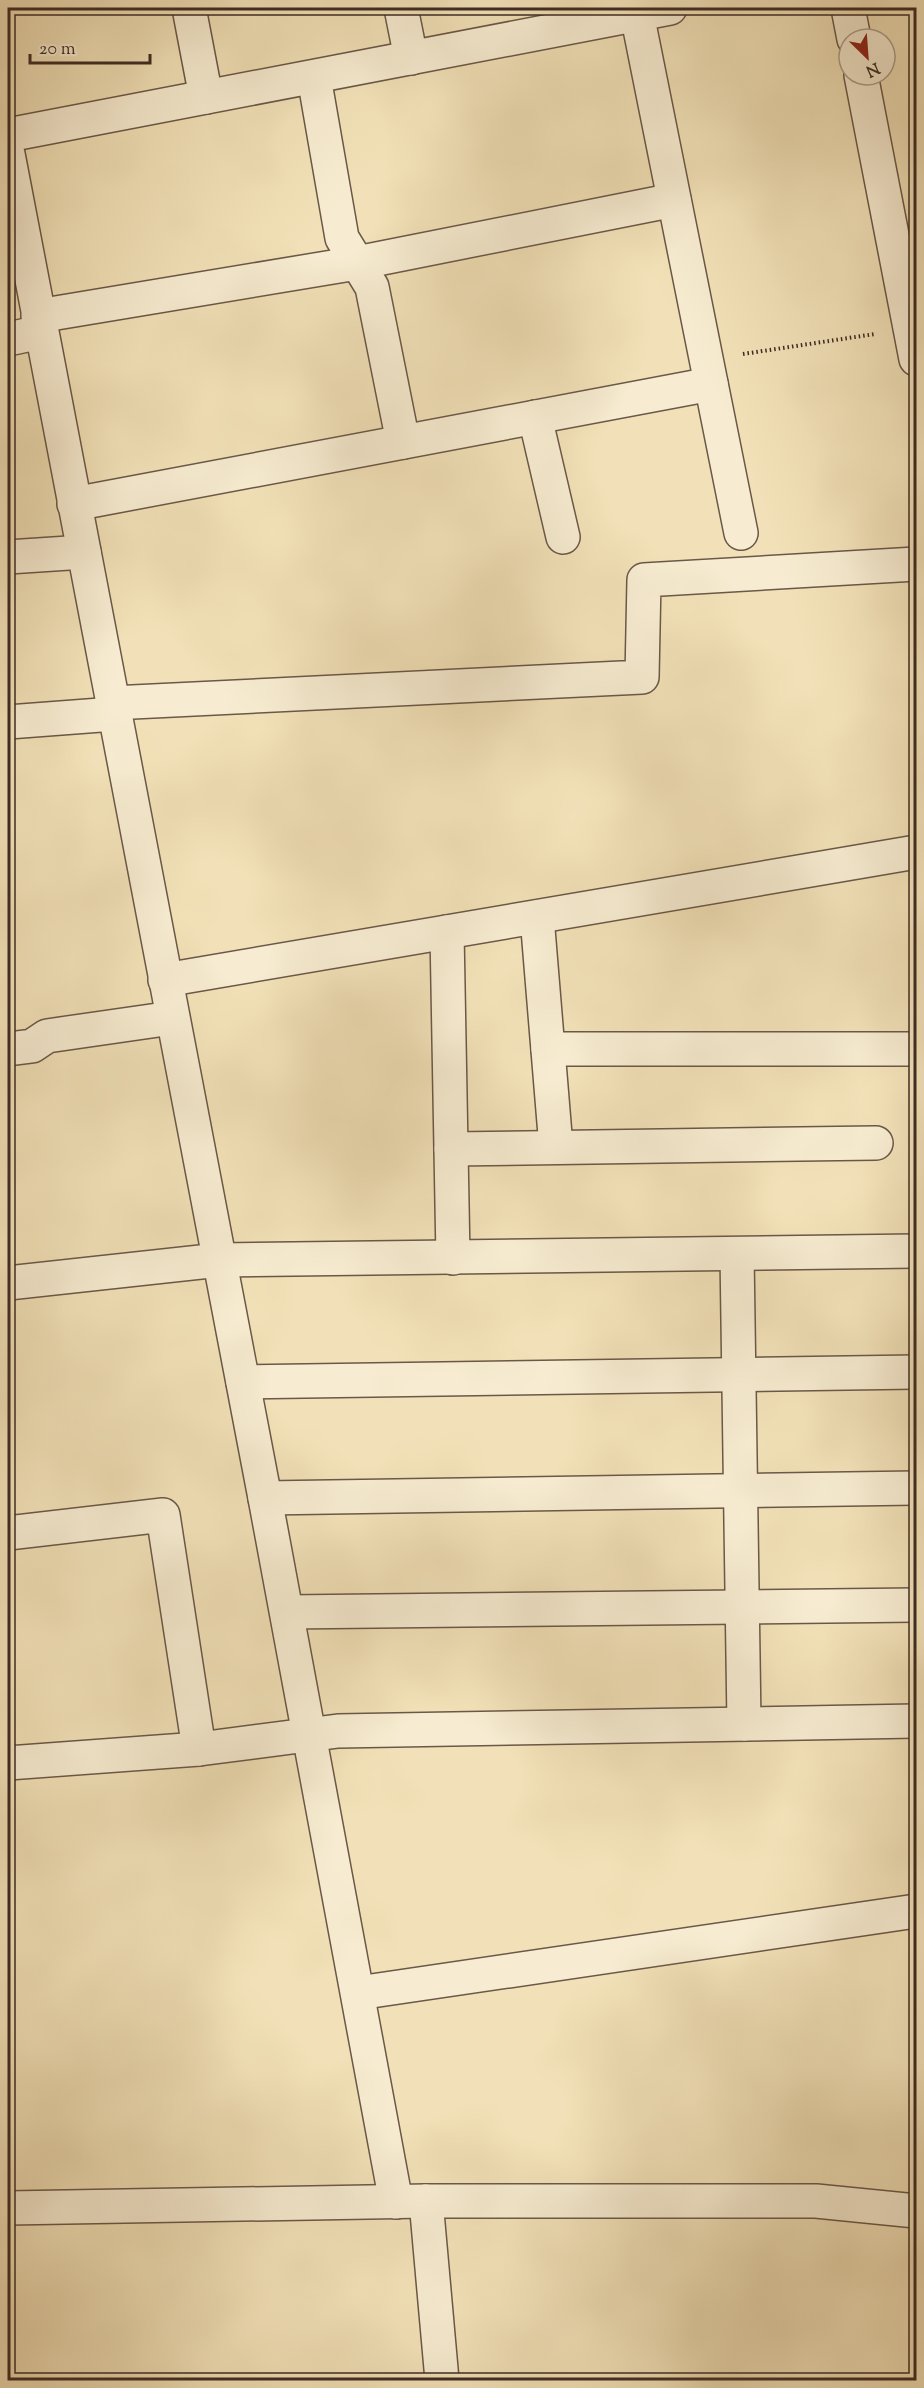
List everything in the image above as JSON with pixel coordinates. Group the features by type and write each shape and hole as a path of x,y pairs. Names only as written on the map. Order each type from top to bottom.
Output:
{"street":[{"path":"189,8 206,97"},
{"path":"401,8 411,58"},
{"path":"848,8 852,27"},
{"path":"8,135 651,10 674,200 741,533"},
{"path":"314,77 342,238 372,287 403,442"},
{"path":"863,87 914,344"},
{"path":"8,154 358,1993 411,2201 442,2380"},
{"path":"8,339 39,324 674,200"},
{"path":"74,504 535,417 709,371"},
{"path":"535,417 563,537"},
{"path":"8,557 84,552"},
{"path":"8,722 113,708 642,677 644,580 916,564"},
{"path":"165,980 916,852"},
{"path":"537,917 556,1148"},
{"path":"447,932 453,1258"},
{"path":"8,1049 32,1046 47,1036 172,1018"},
{"path":"548,1049 916,1049"},
{"path":"451,1149 876,1143"},
{"path":"8,1283 219,1260 916,1251"},
{"path":"737,1254 744,1724"},
{"path":"243,1382 916,1372"},
{"path":"265,1498 916,1488"},
{"path":"8,1533 163,1515 199,1749"},
{"path":"287,1612 916,1605"},
{"path":"8,1763 199,1749 338,1731 916,1721"},
{"path":"358,1993 916,1911"},
{"path":"8,2208 411,2201 816,2201 916,2211"}],"path":[{"path":"709,371 914,344"}]}
